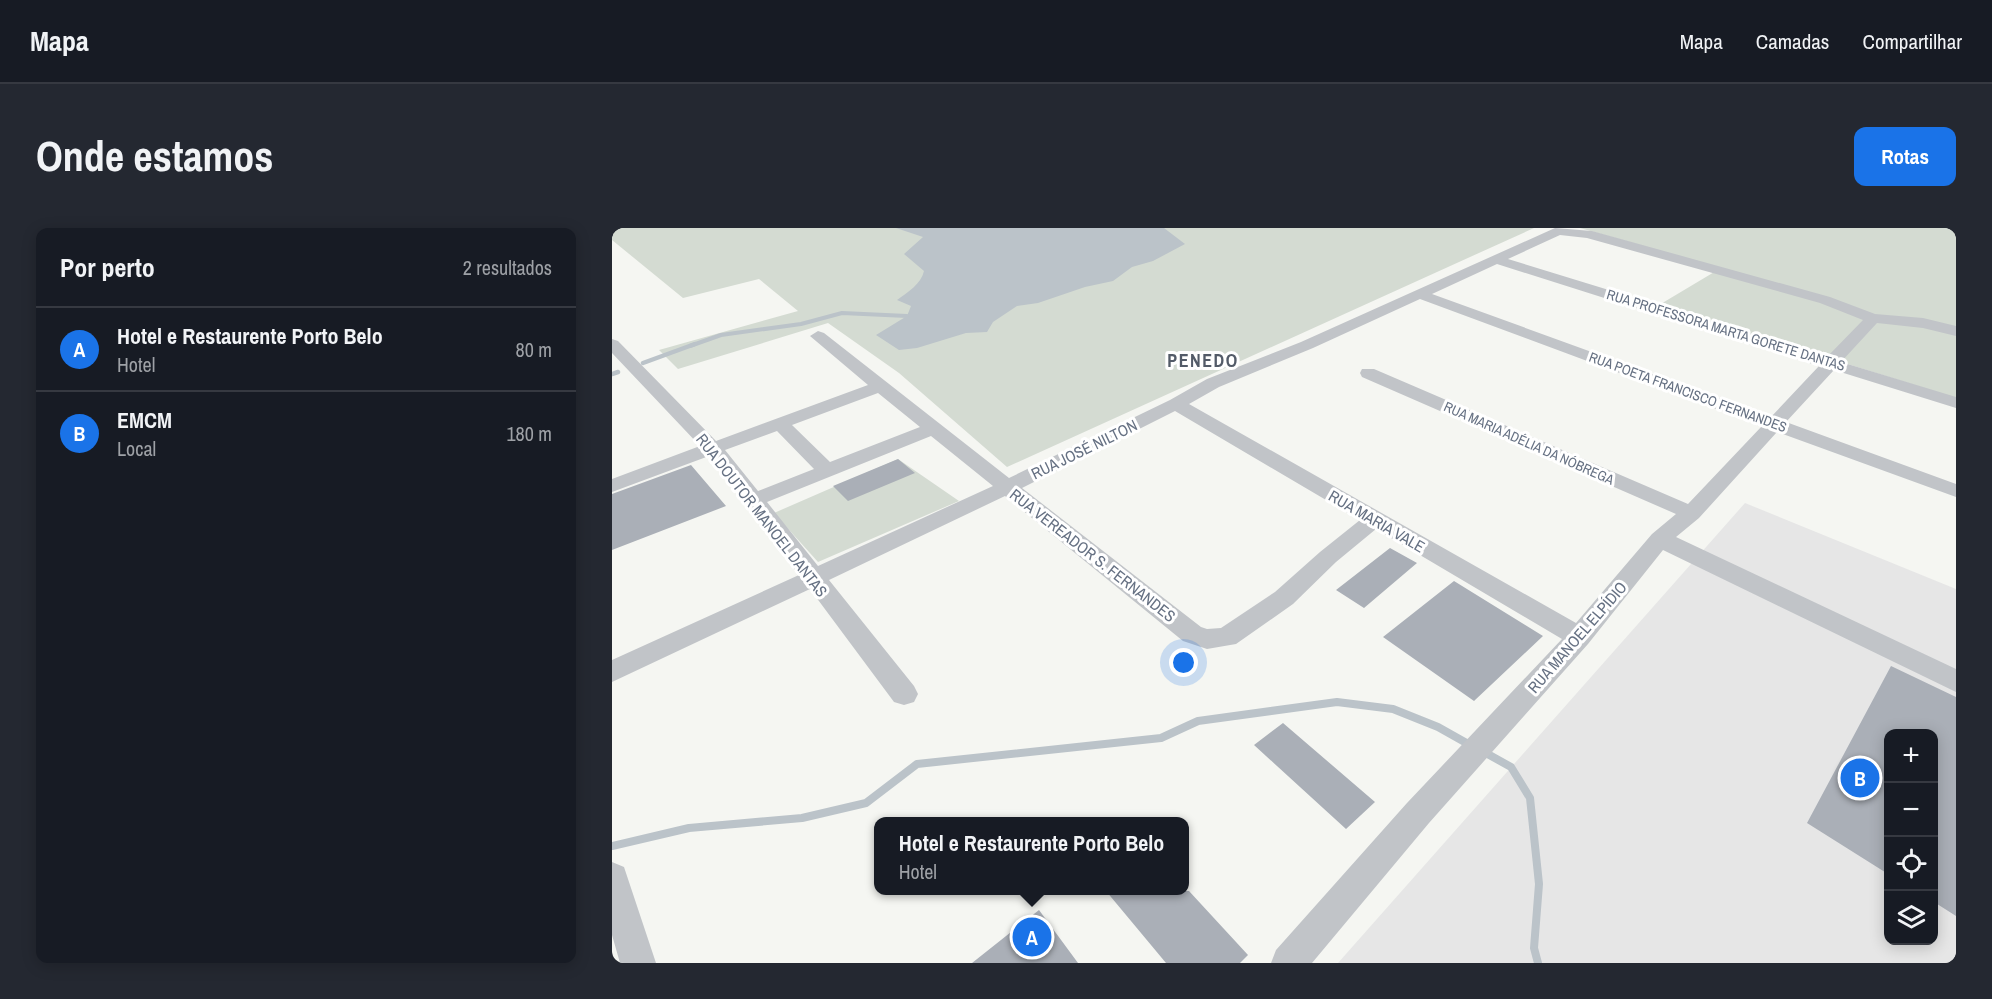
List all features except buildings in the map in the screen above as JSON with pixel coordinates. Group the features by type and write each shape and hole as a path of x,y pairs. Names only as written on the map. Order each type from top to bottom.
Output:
{"street":[{"name":"RUA JOSÉ NILTON","path":"612,672 1007,487 1176,404 1213,383 1307,345 1558,231 1578,232 1599,237 1825,300 1873,318"},
{"name":"RUA PROFESSORA MARTA GORETE DANTAS","path":"1495,259 1956,403"},
{"name":"RUA POETA FRANCISCO FERNANDES","path":"1419,294 1956,491"},
{"path":"1873,318 1923,323 1956,331"},
{"name":"RUA MANOEL ELPÍDIO","path":"1288,963 1418,813 1579,637 1660,539 1691,513 1873,318"},
{"name":"RUA VEREADOR S. FERNANDES","path":"818,336 1192,634 1207,639 1227,638 1284,598 1374,520"},
{"name":"RUA DOUTOR MANOEL DANTAS","path":"615,352 714,449 904,694"},
{"name":"RUA MARIA ADÉLIA DA NÓBREGA","path":"1368,373 1691,513"},
{"path":"612,486 880,386"},
{"name":"RUA MARIA VALE","path":"1176,404 1579,637"},
{"path":"781,424 827,471"},
{"path":"754,500 933,428"},
{"path":"1660,539 1956,681"},
{"path":"612,878 638,963"}],"shaded area":[{"path":"612,228 1534,228 1007,467 899,373 828,323 678,369 659,350 798,311 759,279 683,298 612,240"},
{"path":"896,228 1164,228 1185,244 1153,261 1132,267 1113,281 1085,287 1038,303 1017,306 993,322 987,332 966,333 917,348 899,350 876,335 907,316 911,306 897,300 917,284 924,271 904,254 923,237"},
{"path":"1580,228 1956,228 1956,398 1659,305 1721,268"},
{"path":"898,459 959,501 818,562 774,513"},
{"path":"1745,503 1956,589 1956,963 1338,963"}],"waterway":[{"path":"690,346 721,335 801,324 842,313 907,316"},
{"path":"643,363 695,344"},
{"path":"612,374 618,372"},
{"path":"612,846 689,828 802,818 866,803 917,764 1161,738 1198,721 1337,702 1393,709 1438,727 1470,745"},
{"path":"1484,752 1511,767 1530,798 1539,884 1534,948 1538,963"}],"place":[{"name":"EMCM","path":"1860,778"},
{"name":"Hotel e Restaurente Porto Belo","path":"1032,937"}],"district":[{"name":"PENEDO","path":"1203,361"}]}
